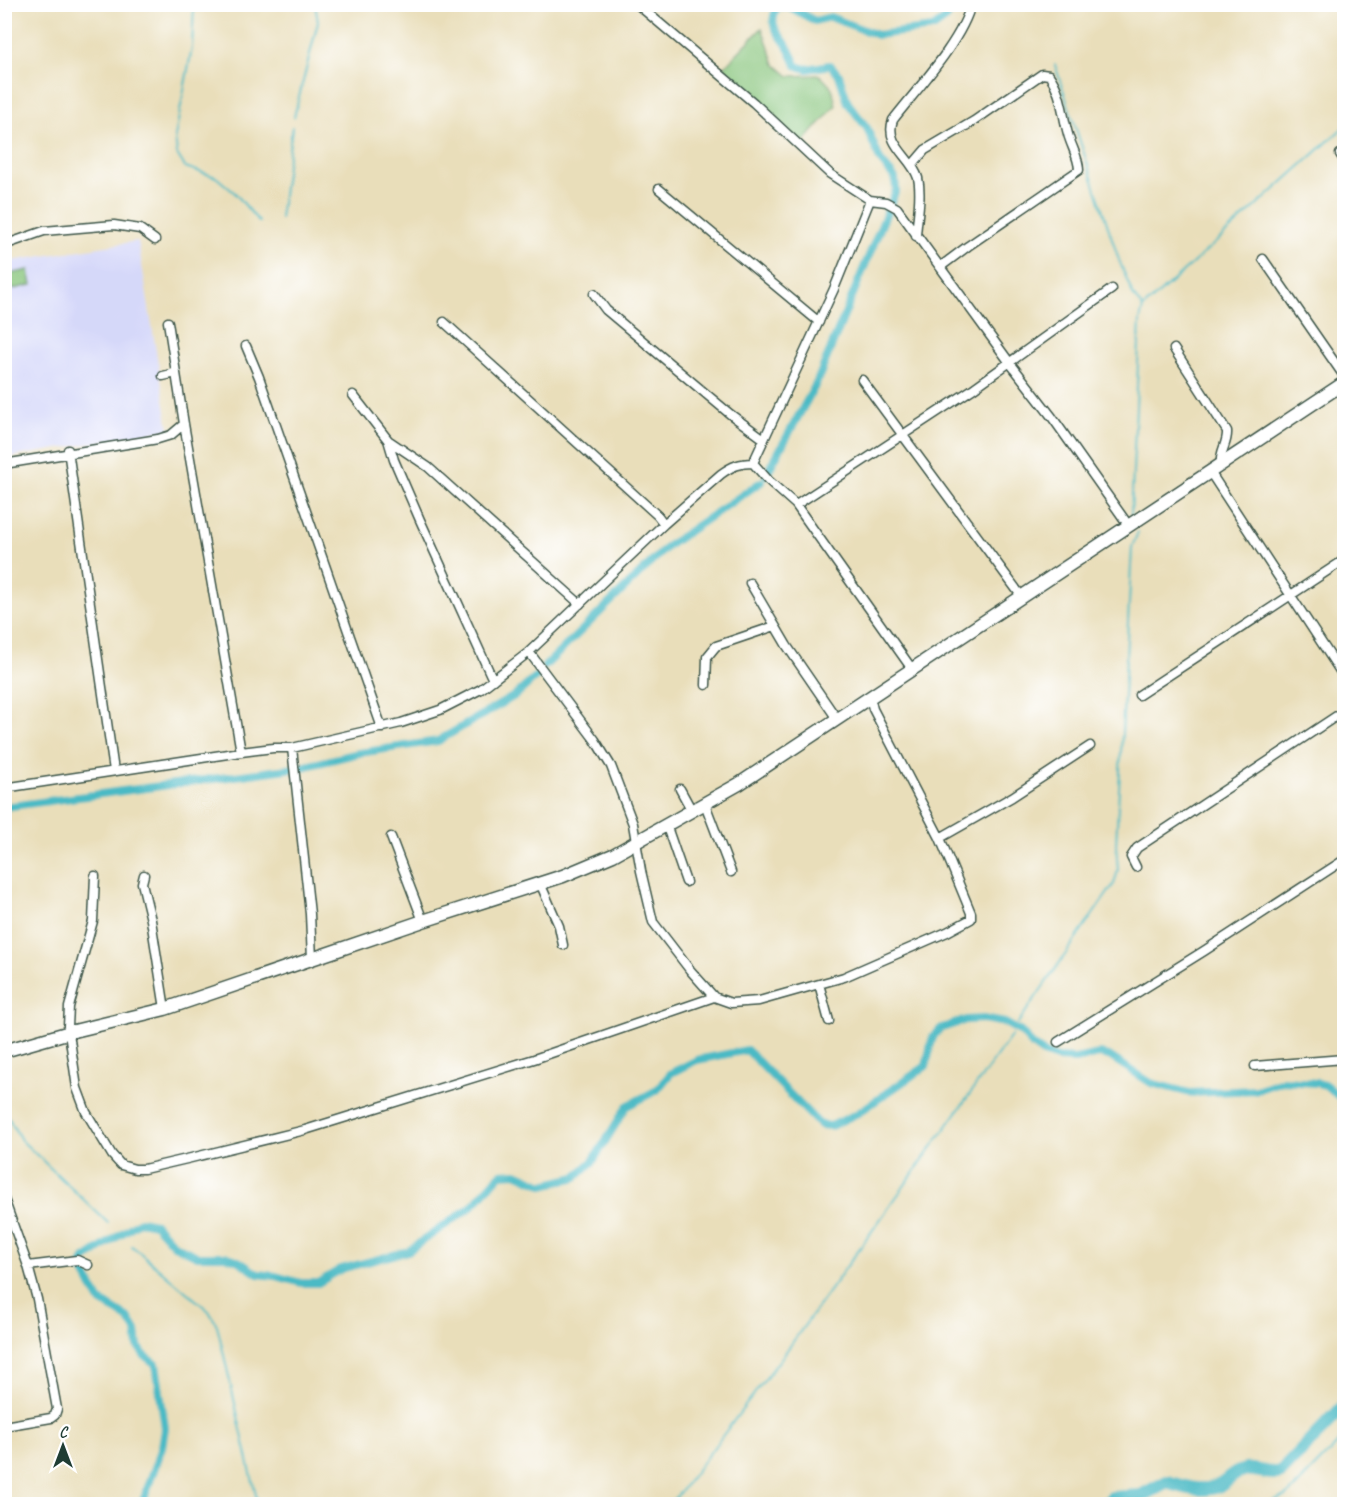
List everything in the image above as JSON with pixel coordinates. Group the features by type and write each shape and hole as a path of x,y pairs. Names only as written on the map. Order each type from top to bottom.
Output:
{"main road":[{"path":"4,1051 165,1009 423,921 540,884 587,867 637,843 739,784 1344,383"}],"street":[{"path":"637,4 754,103 830,174 870,200 890,204 1052,417 1129,526"},
{"path":"916,236 919,180 913,164 893,141 890,133 892,125 953,42 968,18 971,4"},
{"path":"913,164 925,150 974,121 1042,74 1049,75 1055,84 1079,170 940,267"},
{"path":"659,189 819,322"},
{"path":"753,464 843,271 870,200"},
{"path":"4,245 45,231 114,225 140,229 155,240"},
{"path":"1263,259 1344,376"},
{"path":"796,505 1010,363 1112,289"},
{"path":"594,294 606,310 730,414 765,439"},
{"path":"168,322 241,752"},
{"path":"444,322 664,524"},
{"path":"246,346 259,377 382,728"},
{"path":"1174,349 1227,431 1228,439 1220,453 1221,465"},
{"path":"163,376 176,374"},
{"path":"862,380 1023,597"},
{"path":"352,395 388,440 420,520 493,680"},
{"path":"4,464 171,435 184,424"},
{"path":"388,440 428,467 580,604"},
{"path":"68,452 114,771"},
{"path":"4,788 241,752 292,748 382,728 440,710 470,695 529,652 664,524 730,467 753,464"},
{"path":"753,464 796,505 912,669"},
{"path":"1210,472 1344,677"},
{"path":"1139,695 1344,560"},
{"path":"750,583 775,626 837,719"},
{"path":"706,685 707,657 716,646 775,626"},
{"path":"529,652 604,753 629,811 652,922 714,997 731,1003 759,1001 844,977 970,921 971,913 940,838 871,704 870,697"},
{"path":"1136,867 1131,856 1137,848 1344,711"},
{"path":"940,838 1012,797 1090,746"},
{"path":"292,748 310,914 312,959"},
{"path":"680,789 692,811"},
{"path":"705,804 731,873"},
{"path":"666,826 686,882"},
{"path":"391,837 423,921"},
{"path":"1058,1042 1344,860"},
{"path":"144,874 142,884 149,910 165,1009"},
{"path":"95,876 93,921 67,1020 77,1088 86,1112 117,1162 126,1167 144,1169 327,1123 534,1059 714,997"},
{"path":"540,884 559,926 563,945"},
{"path":"819,984 829,1021"},
{"path":"1255,1066 1344,1059"},
{"path":"4,1199 37,1299 57,1412 51,1418 4,1425"},
{"path":"28,1266 77,1260 85,1263"}],"shaded area":[{"path":"138,241 169,430 5,458 5,262"}],"green space":[{"path":"762,28 775,64 789,76 820,75 832,88 836,105 802,144 720,71"},
{"path":"29,270 32,285 5,291 5,275"}],"waterway":[{"path":"194,4 192,48 175,137 177,154 185,167 216,177 235,193 259,222"},
{"path":"294,117 318,22 315,4"},
{"path":"766,475 816,384 896,190 895,178 880,160 867,128 848,103 839,75 830,65 807,69 797,66 774,26 775,12 778,6 790,7 815,21 830,17 877,35 933,28 947,18 951,4"},
{"path":"1055,65 1119,260 1133,295 1143,308"},
{"path":"280,218 292,127"},
{"path":"1131,515 1140,320 1143,308 1344,127"},
{"path":"545,666 669,545 761,482"},
{"path":"1018,1023 1114,884 1118,870 1116,845 1132,547 1138,532"},
{"path":"4,807 302,767 359,753 438,741 516,695 538,675"},
{"path":"142,1504 162,1447 165,1428 156,1364 144,1355 138,1346 136,1331 128,1318 99,1300 81,1267 85,1259 140,1221 155,1224 174,1245 197,1256 225,1256 237,1260 258,1274 301,1283 318,1283 341,1269 408,1251 471,1207 501,1174 516,1173 543,1185 576,1177 593,1161 627,1106 657,1090 671,1073 697,1060 747,1050 820,1125 831,1126 858,1113 926,1066 933,1036 942,1028 966,1020 983,1019 1005,1023 1021,1032 1032,1045 1043,1053 1057,1058 1075,1059 1099,1054 1109,1056 1151,1083 1190,1093 1256,1090 1282,1081 1318,1083 1327,1086 1344,1101"},
{"path":"671,1504 782,1357 1012,1035"},
{"path":"4,1110 21,1140 108,1223"},
{"path":"132,1246 209,1311 217,1325 258,1504"},
{"path":"1107,1504 1112,1498 1141,1496 1167,1482 1194,1489 1208,1489 1222,1484 1245,1470 1281,1472 1344,1406"},
{"path":"1265,1504 1287,1496 1344,1437"}]}
